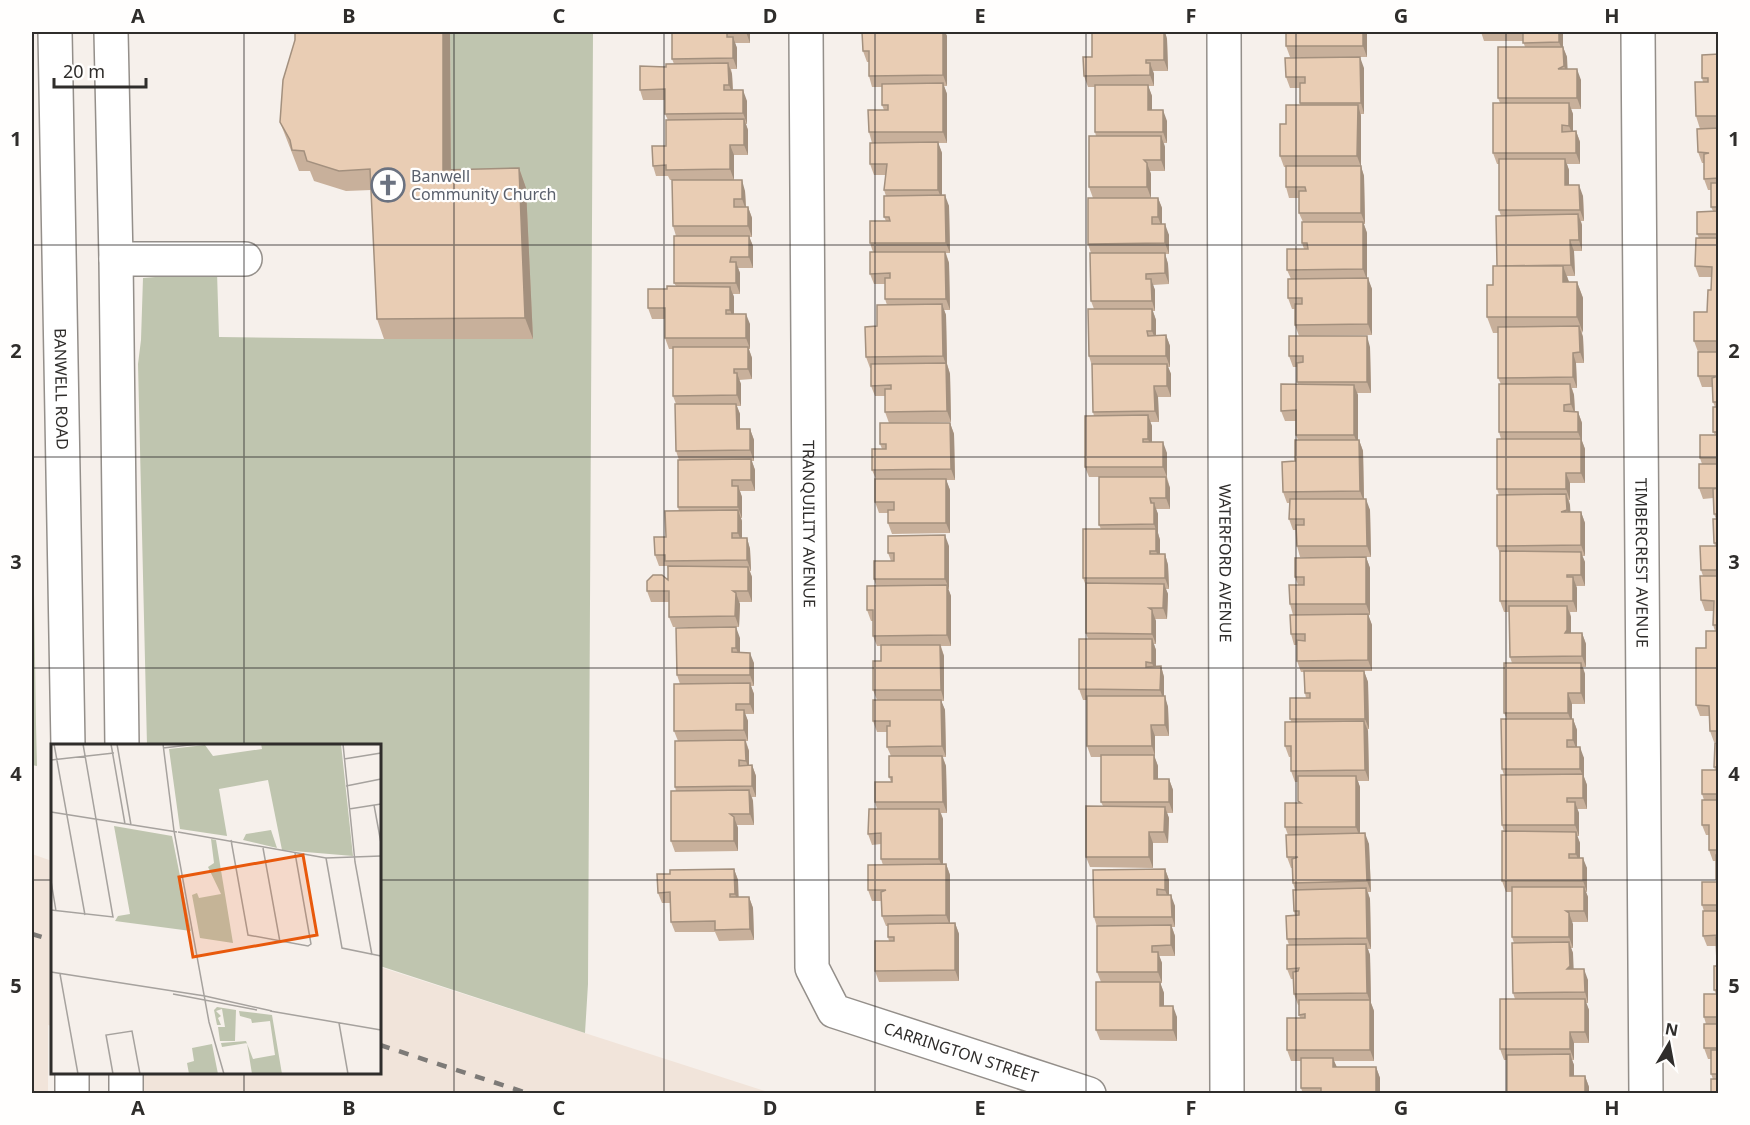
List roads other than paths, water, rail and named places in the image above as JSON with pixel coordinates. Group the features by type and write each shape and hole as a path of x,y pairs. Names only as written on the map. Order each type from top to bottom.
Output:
{"street":[{"name":"BANWELL ROAD","path":"55,32 68,744"},
{"path":"111,32 122,744"},
{"name":"TRANQUILITY AVENUE","path":"806,32 812,968 834,1011"},
{"name":"WATERFORD AVENUE","path":"1224,32 1227,1094"},
{"name":"TIMBERCREST AVENUE","path":"1638,32 1646,1094"},
{"path":"116,259 245,259"},
{"name":"CARRINGTON STREET","path":"834,1011 1089,1094"},
{"path":"72,1074 72,1094"},
{"path":"126,1074 126,1094"}],"railway":[{"path":"32,934 51,940"},
{"path":"381,1045 530,1094"}],"place":[{"name":"Banwell Community Church","path":"388,185"}]}
